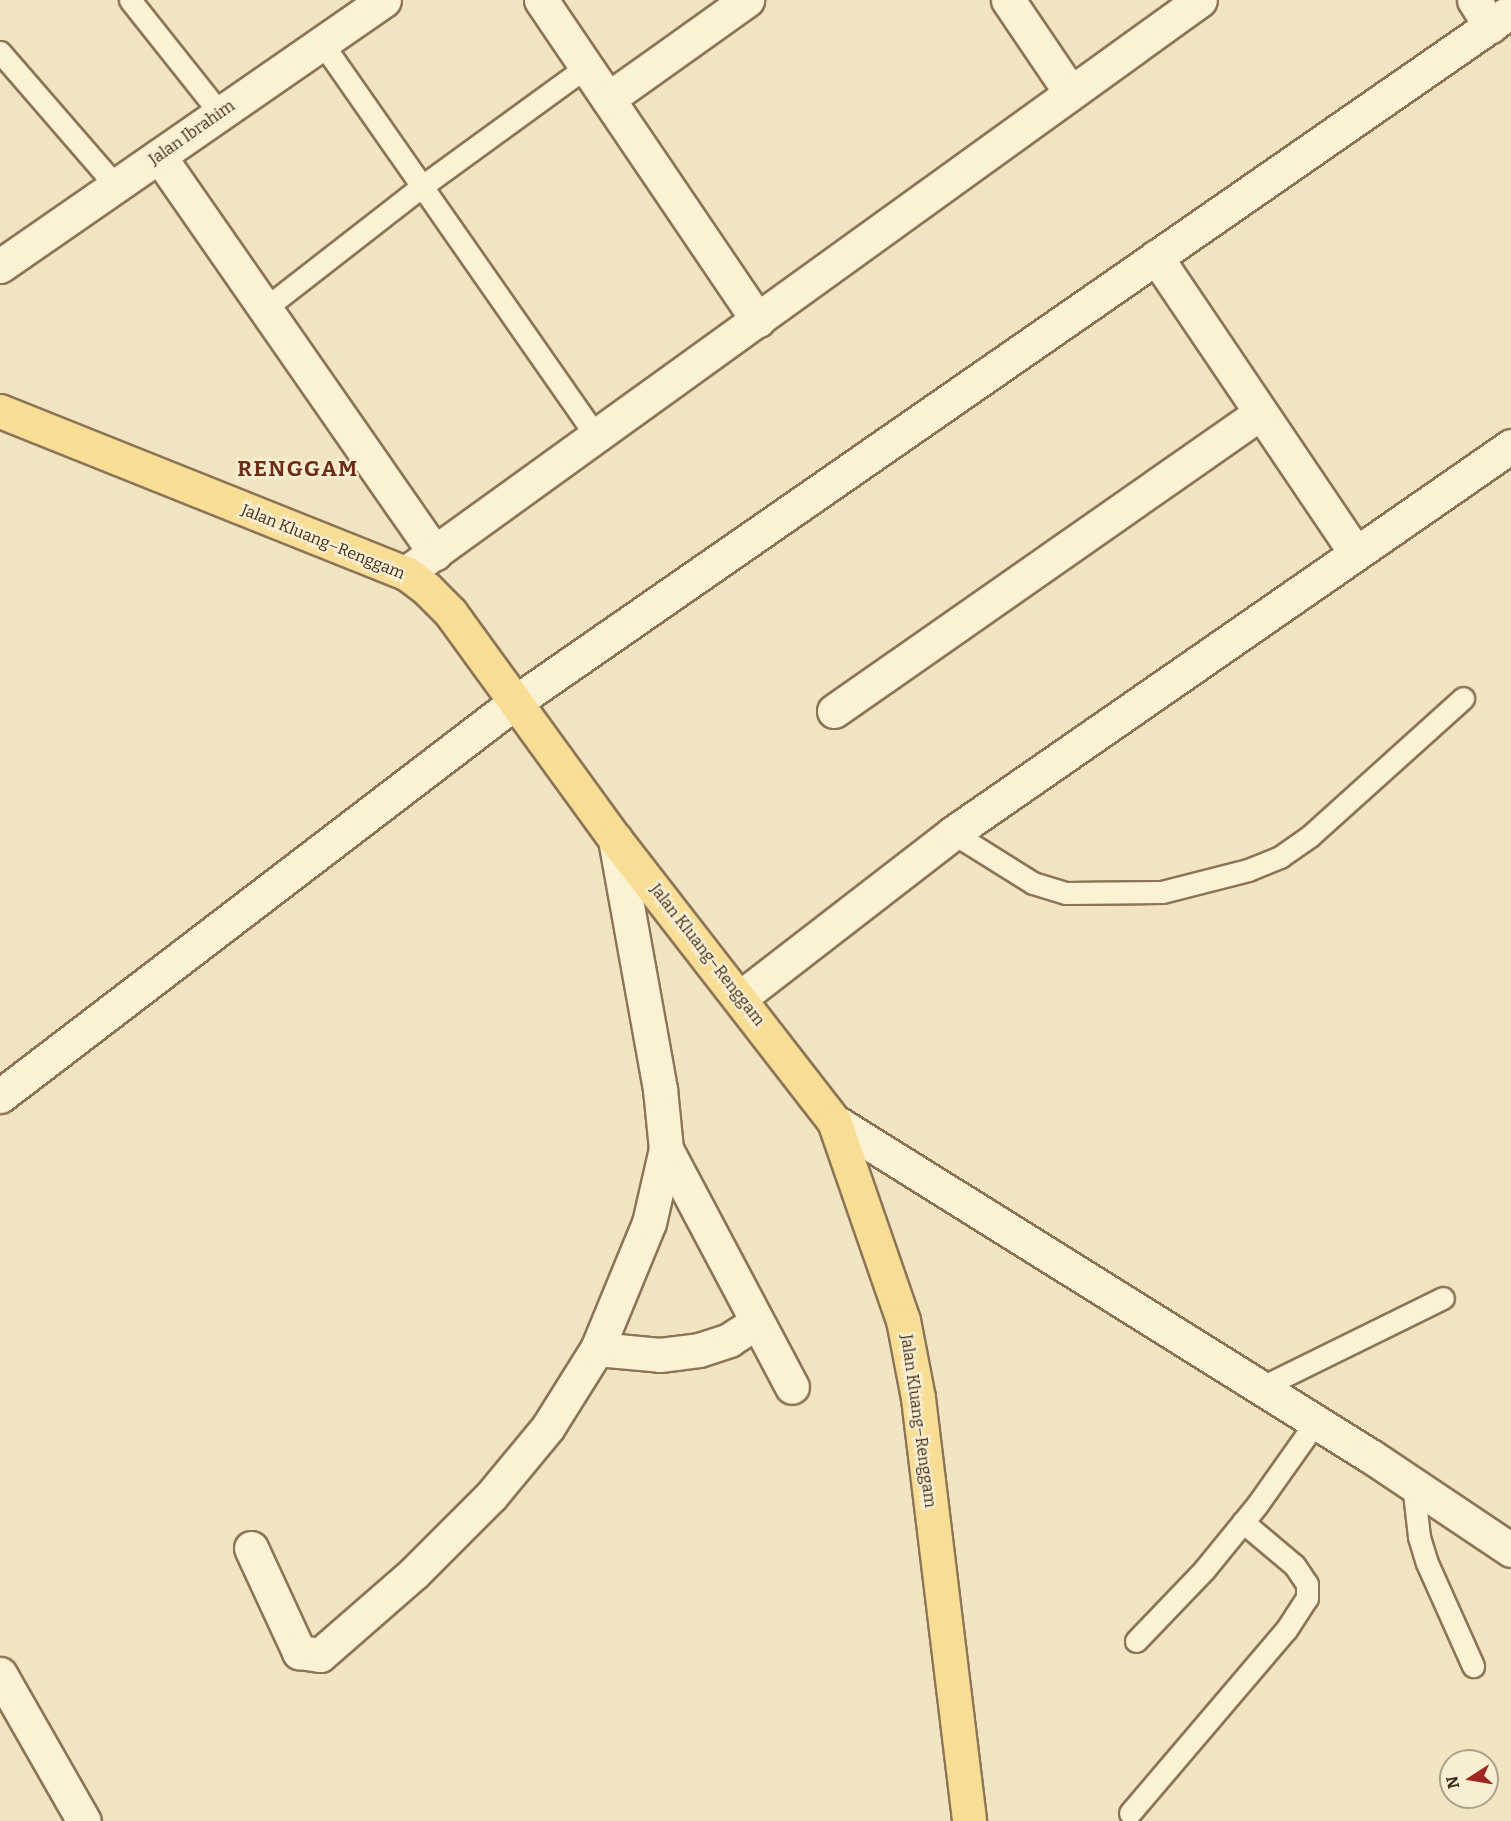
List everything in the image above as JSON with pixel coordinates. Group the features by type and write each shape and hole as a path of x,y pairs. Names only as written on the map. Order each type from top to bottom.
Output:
{"main road":[{"name":"Jalan Kluang–Renggam","path":"0,411 406,573 450,612 615,839 741,997 834,1121 903,1320 918,1398 969,1821"}],"street":[{"name":"Jalan Ibrahim","path":"0,266 384,0"},
{"path":"541,0 758,320"},
{"path":"608,99 747,0"},
{"path":"1008,0 1071,93"},
{"path":"406,573 1200,0"},
{"path":"0,1096 514,703 1156,257 1492,12"},
{"path":"159,156 263,310 435,553"},
{"path":"1156,257 1259,414 1356,553"},
{"path":"834,711 1259,414"},
{"path":"741,997 953,833 1511,446"},
{"path":"251,1548 299,1652 320,1655 414,1573 506,1479 574,1390 597,1349 649,1223 666,1149 660,1089 615,839"},
{"path":"834,1121 1258,1389 1413,1484 1511,1550"},
{"path":"666,1149 755,1323 792,1387"},
{"path":"597,1349 660,1355 699,1350 729,1340 755,1323"},
{"path":"0,1674 84,1821"}],"lane":[{"path":"130,0 220,113"},
{"path":"322,43 597,437"},
{"path":"0,52 116,186"},
{"path":"263,310 421,187 586,67"},
{"path":"953,833 1033,883 1066,893 1162,892 1248,870 1280,857 1310,836 1463,698"},
{"path":"1258,1389 1443,1298"},
{"path":"1136,1641 1244,1522 1315,1423"},
{"path":"1413,1484 1419,1537 1427,1563 1473,1666"},
{"path":"1130,1813 1286,1630 1307,1598 1307,1584 1294,1565 1244,1522"}],"district":[{"name":"RENGGAM","path":"298,469"}]}
